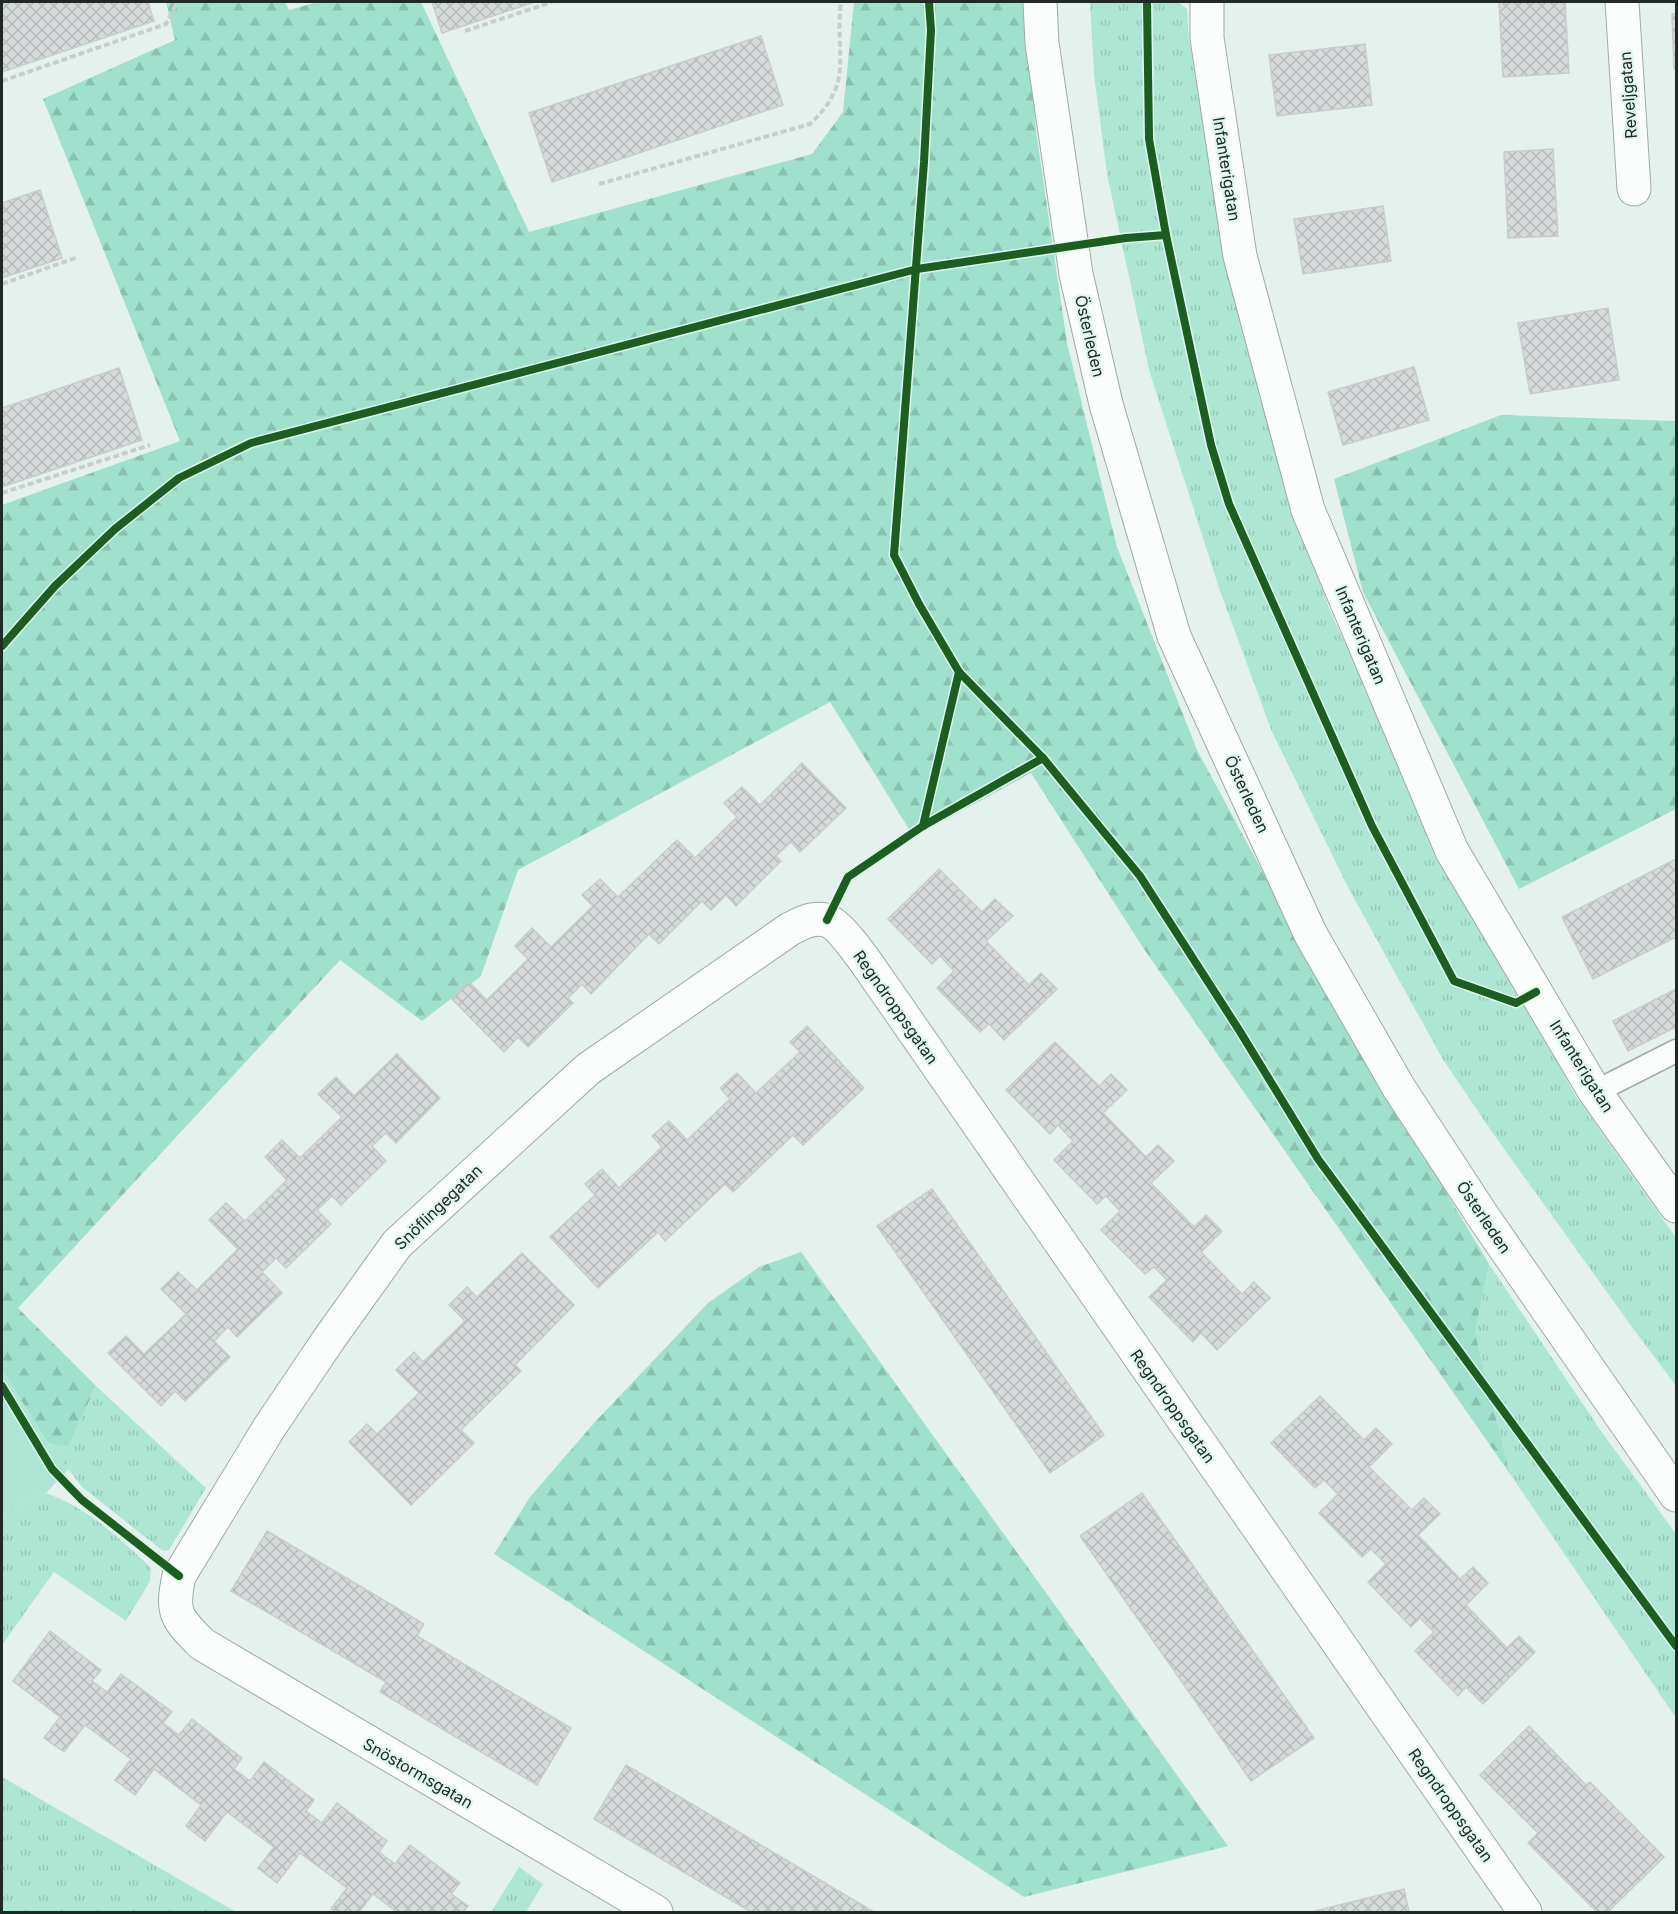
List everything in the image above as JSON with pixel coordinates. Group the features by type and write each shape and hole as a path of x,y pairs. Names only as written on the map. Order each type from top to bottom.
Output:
{"street":[{"name":"Österleden","path":"1040,2 1042,43 1076,274 1106,404 1174,636 1311,934 1399,1088 1484,1218 1677,1495"},
{"name":"Infanterigatan","path":"1206,2 1208,38 1240,256 1308,510 1452,850 1595,1092 1677,1206"},
{"name":"Reveljgatan","path":"1622,2 1634,189"},
{"name":"Snöflingegatan","path":"184,1626 176,1612 175,1595 179,1576 269,1428 397,1244 588,1069 790,929 808,920"},
{"name":"Regndroppsgatan","path":"808,920 827,920 843,933 886,991 1525,1912"},
{"name":"Snöstormsgatan","path":"184,1626 202,1644 236,1666 656,1912"}],"lane":[{"path":"1595,1092 1677,1051"}],"path":[{"path":"2,81 166,24 177,2"},
{"path":"465,31 552,2"},
{"path":"599,184 810,124 825,110 839,84 841,2"},
{"path":"2,284 78,257"},
{"path":"2,494 150,445"}],"green space":[{"path":"166,2 285,2 289,10 318,2 421,2 529,232 812,154 843,112 854,2 1027,2 1036,131 1067,343 1117,547 1197,750 1336,1008 1489,1264 1475,1333 1510,1474 1144,949 1031,773 914,837 830,702 518,870 481,976 422,1021 340,960 18,1308 96,1386 68,1447 48,1443 2,1370 2,505 180,441 43,99 175,40"},
{"path":"1090,2 1178,2 1187,9 1189,40 1213,156 1290,489 1329,608 1399,763 1575,1095 1676,1238 1676,1386 1492,1132 1442,1058 1350,891 1272,732 1220,591 1149,370 1107,174 1094,75"},
{"path":"1501,415 1676,421 1676,809 1519,889 1363,592 1334,479"},
{"path":"801,1252 1228,1846 1024,1897 494,1554 530,1497 595,1422 708,1303 759,1267"},
{"path":"1489,1264 1601,1431 1676,1534 1676,1718 1510,1474 1475,1333"},
{"path":"2,1370 48,1443 69,1469 46,1493 28,1498 2,1515"},
{"path":"96,1386 206,1488 169,1550 163,1551 82,1487 48,1443 68,1447"},
{"path":"46,1493 76,1507 115,1535 151,1568 150,1581 126,1621 54,1572 2,1645 2,1515 28,1498"},
{"path":"2,1777 222,1904 237,1912 2,1912"},
{"path":"519,1867 543,1884 526,1912 491,1912"}],"building":[{"path":"2,2 148,2 154,21 2,72"},
{"path":"432,2 535,2 442,33"},
{"path":"1499,2 1565,2 1569,73 1503,77"},
{"path":"1672,14 1676,14 1676,69 1674,69"},
{"path":"761,36 783,105 552,182 529,113"},
{"path":"1365,44 1372,105 1277,116 1269,55"},
{"path":"1553,149 1558,236 1508,238 1504,152"},
{"path":"40,190 62,258 2,278 2,203"},
{"path":"1383,206 1391,261 1303,274 1294,219"},
{"path":"1608,308 1619,380 1530,394 1518,323"},
{"path":"1414,367 1429,420 1343,445 1328,392"},
{"path":"119,368 142,440 2,487 2,408"},
{"path":"802,763 846,808 800,852 791,842 776,856 781,861 736,906 726,895 711,910 702,901 659,944 649,934 591,994 582,984 568,998 573,1003 528,1047 518,1037 504,1052 452,999 469,982 487,1000 528,959 515,946 532,928 551,947 593,906 582,895 600,879 618,897 677,840 695,858 737,817 724,803 742,787 760,805"},
{"path":"1676,859 1676,937 1593,979 1562,917"},
{"path":"939,869 982,912 995,899 1013,916 986,941 1029,985 1041,973 1057,989 1004,1040 989,1024 980,1032 937,988 954,971 940,956 932,964 888,919"},
{"path":"1676,989 1676,1027 1628,1051 1613,1021"},
{"path":"807,1026 864,1088 803,1145 793,1135 733,1192 725,1184 665,1241 658,1232 598,1288 550,1237 595,1195 585,1184 602,1169 619,1188 662,1147 652,1136 669,1121 687,1140 730,1099 720,1088 737,1073 756,1093 800,1052 790,1042"},
{"path":"1055,1042 1099,1086 1111,1074 1127,1090 1103,1113 1146,1157 1158,1145 1174,1161 1151,1183 1194,1227 1206,1215 1222,1231 1201,1252 1242,1294 1254,1282 1270,1298 1217,1350 1201,1333 1193,1342 1149,1297 1167,1280 1154,1267 1145,1274 1101,1230 1120,1211 1106,1196 1097,1204 1054,1160 1073,1141 1058,1125 1050,1134 1006,1090"},
{"path":"397,1054 440,1098 396,1143 386,1133 372,1146 386,1161 341,1205 332,1196 317,1210 331,1224 286,1268 276,1258 262,1272 282,1293 237,1337 228,1327 214,1341 230,1357 185,1401 175,1391 161,1406 108,1353 126,1336 144,1354 186,1314 161,1289 178,1272 197,1290 238,1249 209,1220 226,1203 245,1221 287,1180 265,1157 282,1140 300,1158 342,1117 318,1094 336,1077 354,1096"},
{"path":"932,1189 1104,1435 1050,1473 877,1226"},
{"path":"522,1253 574,1305 515,1365 521,1371 461,1430 474,1443 411,1505 349,1442 367,1424 377,1434 419,1393 396,1370 414,1352 423,1362 465,1321 449,1305 467,1287 477,1297"},
{"path":"1320,1396 1364,1440 1376,1428 1392,1444 1369,1467 1412,1510 1424,1498 1440,1514 1418,1535 1460,1579 1473,1567 1488,1583 1466,1605 1507,1648 1519,1636 1535,1652 1483,1704 1466,1687 1458,1696 1415,1651 1434,1632 1420,1618 1411,1627 1368,1582 1386,1564 1371,1549 1362,1557 1319,1513 1338,1494 1324,1480 1315,1488 1271,1443"},
{"path":"1142,1493 1314,1738 1251,1781 1080,1536"},
{"path":"267,1531 424,1624 417,1636 571,1728 537,1785 380,1692 386,1682 231,1591"},
{"path":"50,1631 101,1670 92,1681 107,1692 121,1674 172,1712 163,1723 179,1735 192,1719 242,1758 234,1769 250,1781 264,1762 314,1800 306,1811 322,1823 337,1803 387,1841 379,1852 395,1864 410,1845 460,1883 451,1894 468,1906 463,1912 397,1912 373,1894 359,1912 336,1912 331,1909 347,1888 300,1853 277,1883 258,1868 274,1847 227,1812 205,1841 186,1826 201,1805 154,1769 135,1795 115,1780 131,1759 85,1725 64,1752 44,1738 60,1717 13,1681"},
{"path":"1529,1726 1586,1785 1590,1782 1664,1857 1608,1912 1597,1912 1528,1843 1538,1833 1480,1775"},
{"path":"626,1765 874,1912 751,1912 594,1819"},
{"path":"1404,1889 1409,1912 1311,1912"}],"cycle path":[{"path":"929,2 931,30 924,162 894,555 919,604 959,672 1043,758 1140,876 1239,1030 1318,1159 1676,1646"},
{"path":"1147,2 1149,139 1166,235 1211,445 1229,504 1372,826 1454,981 1516,1003 1536,992"},
{"path":"2,646 55,586 115,529 179,478 251,443 917,269 1126,238 1166,235"},
{"path":"923,826 959,672"},
{"path":"827,920 848,877 923,826 1043,758"},
{"path":"2,1386 52,1469 82,1500 179,1576"}]}
